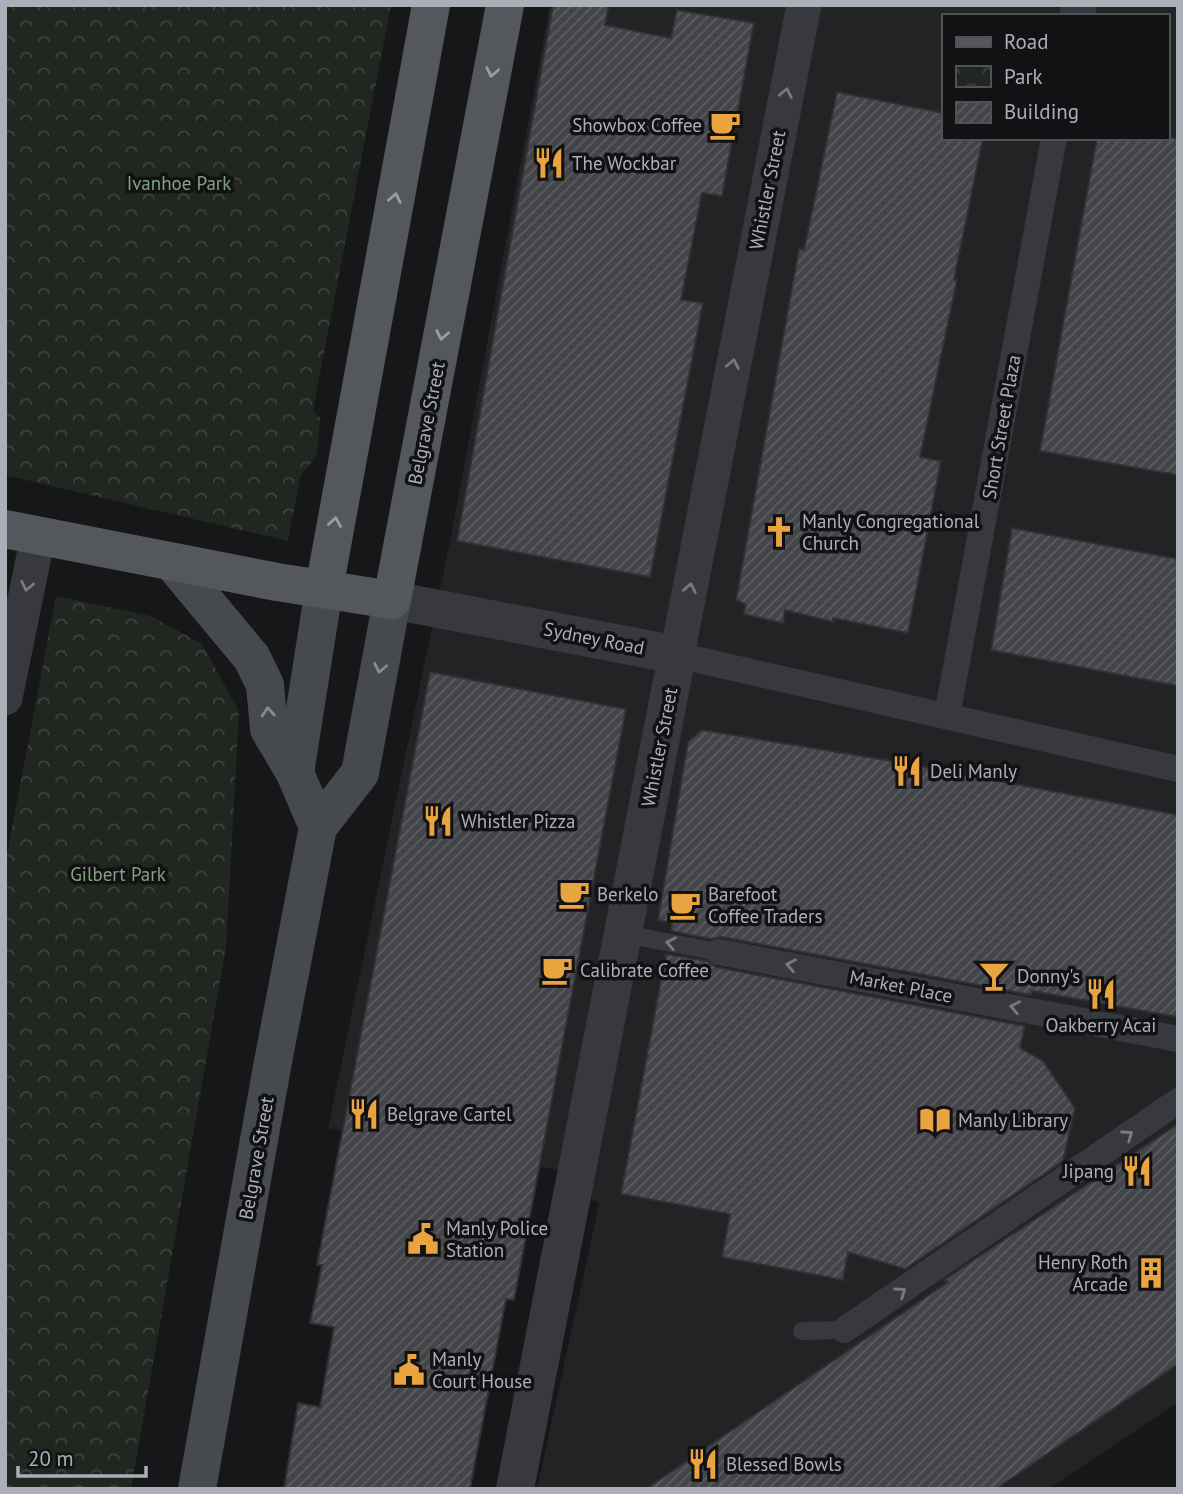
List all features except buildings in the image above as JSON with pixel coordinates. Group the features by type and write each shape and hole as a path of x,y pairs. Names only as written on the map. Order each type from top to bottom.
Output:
{"main road":[{"path":"295,773 324,589 431,5"},
{"name":"Belgrave Street","path":"197,1489 318,827 360,773 505,5"},
{"name":"Sydney Road","path":"22,532 173,563 392,600"},
{"path":"173,563 252,658 265,685 269,729 295,773 318,827"}],"street":[{"name":"Whistler Street","path":"515,1489 804,5"},
{"name":"Short Street Plaza","path":"947,716 1054,140"},
{"path":"5,698 22,532"},
{"name":"Sydney Road","path":"392,600 677,655 1178,769"},
{"name":"Market Place","path":"719,952 1178,1039"},
{"path":"844,1330 1178,1101"}],"lane":[{"name":"Market Place","path":"624,934 719,952"},
{"path":"802,1332 844,1330"}],"shaded area":[{"path":"550,5 1178,5 1178,1402 1049,1489 537,1489 599,1204 557,1170 328,1128 452,531"}],"green space":[{"name":"Ivanhoe Park","path":"5,5 391,5 313,410 320,418 317,455 300,477 288,541 5,475"},
{"name":"Gilbert Park","path":"56,596 151,616 202,644 239,711 226,947 131,1489 5,1489 5,865"}],"place":[{"name":"Showbox Coffee","path":"725,125"},
{"name":"The Wockbar","path":"549,163"},
{"name":"Manly Congregational Church","path":"779,532"},
{"name":"Deli Manly","path":"907,771"},
{"name":"Whistler Pizza","path":"438,821"},
{"name":"Berkelo","path":"574,894"},
{"name":"Barefoot Coffee Traders","path":"685,905"},
{"name":"Calibrate Coffee","path":"557,970"},
{"name":"Donny's","path":"994,976"},
{"name":"Oakberry Acai","path":"1101,994"},
{"name":"Belgrave Cartel","path":"364,1114"},
{"name":"Manly Library","path":"935,1120"},
{"name":"Jipang","path":"1137,1171"},
{"name":"Manly Police Station","path":"423,1239"},
{"name":"Henry Roth Arcade","path":"1151,1273"},
{"name":"Manly Court House","path":"409,1370"},
{"name":"Blessed Bowls","path":"703,1464"}]}
